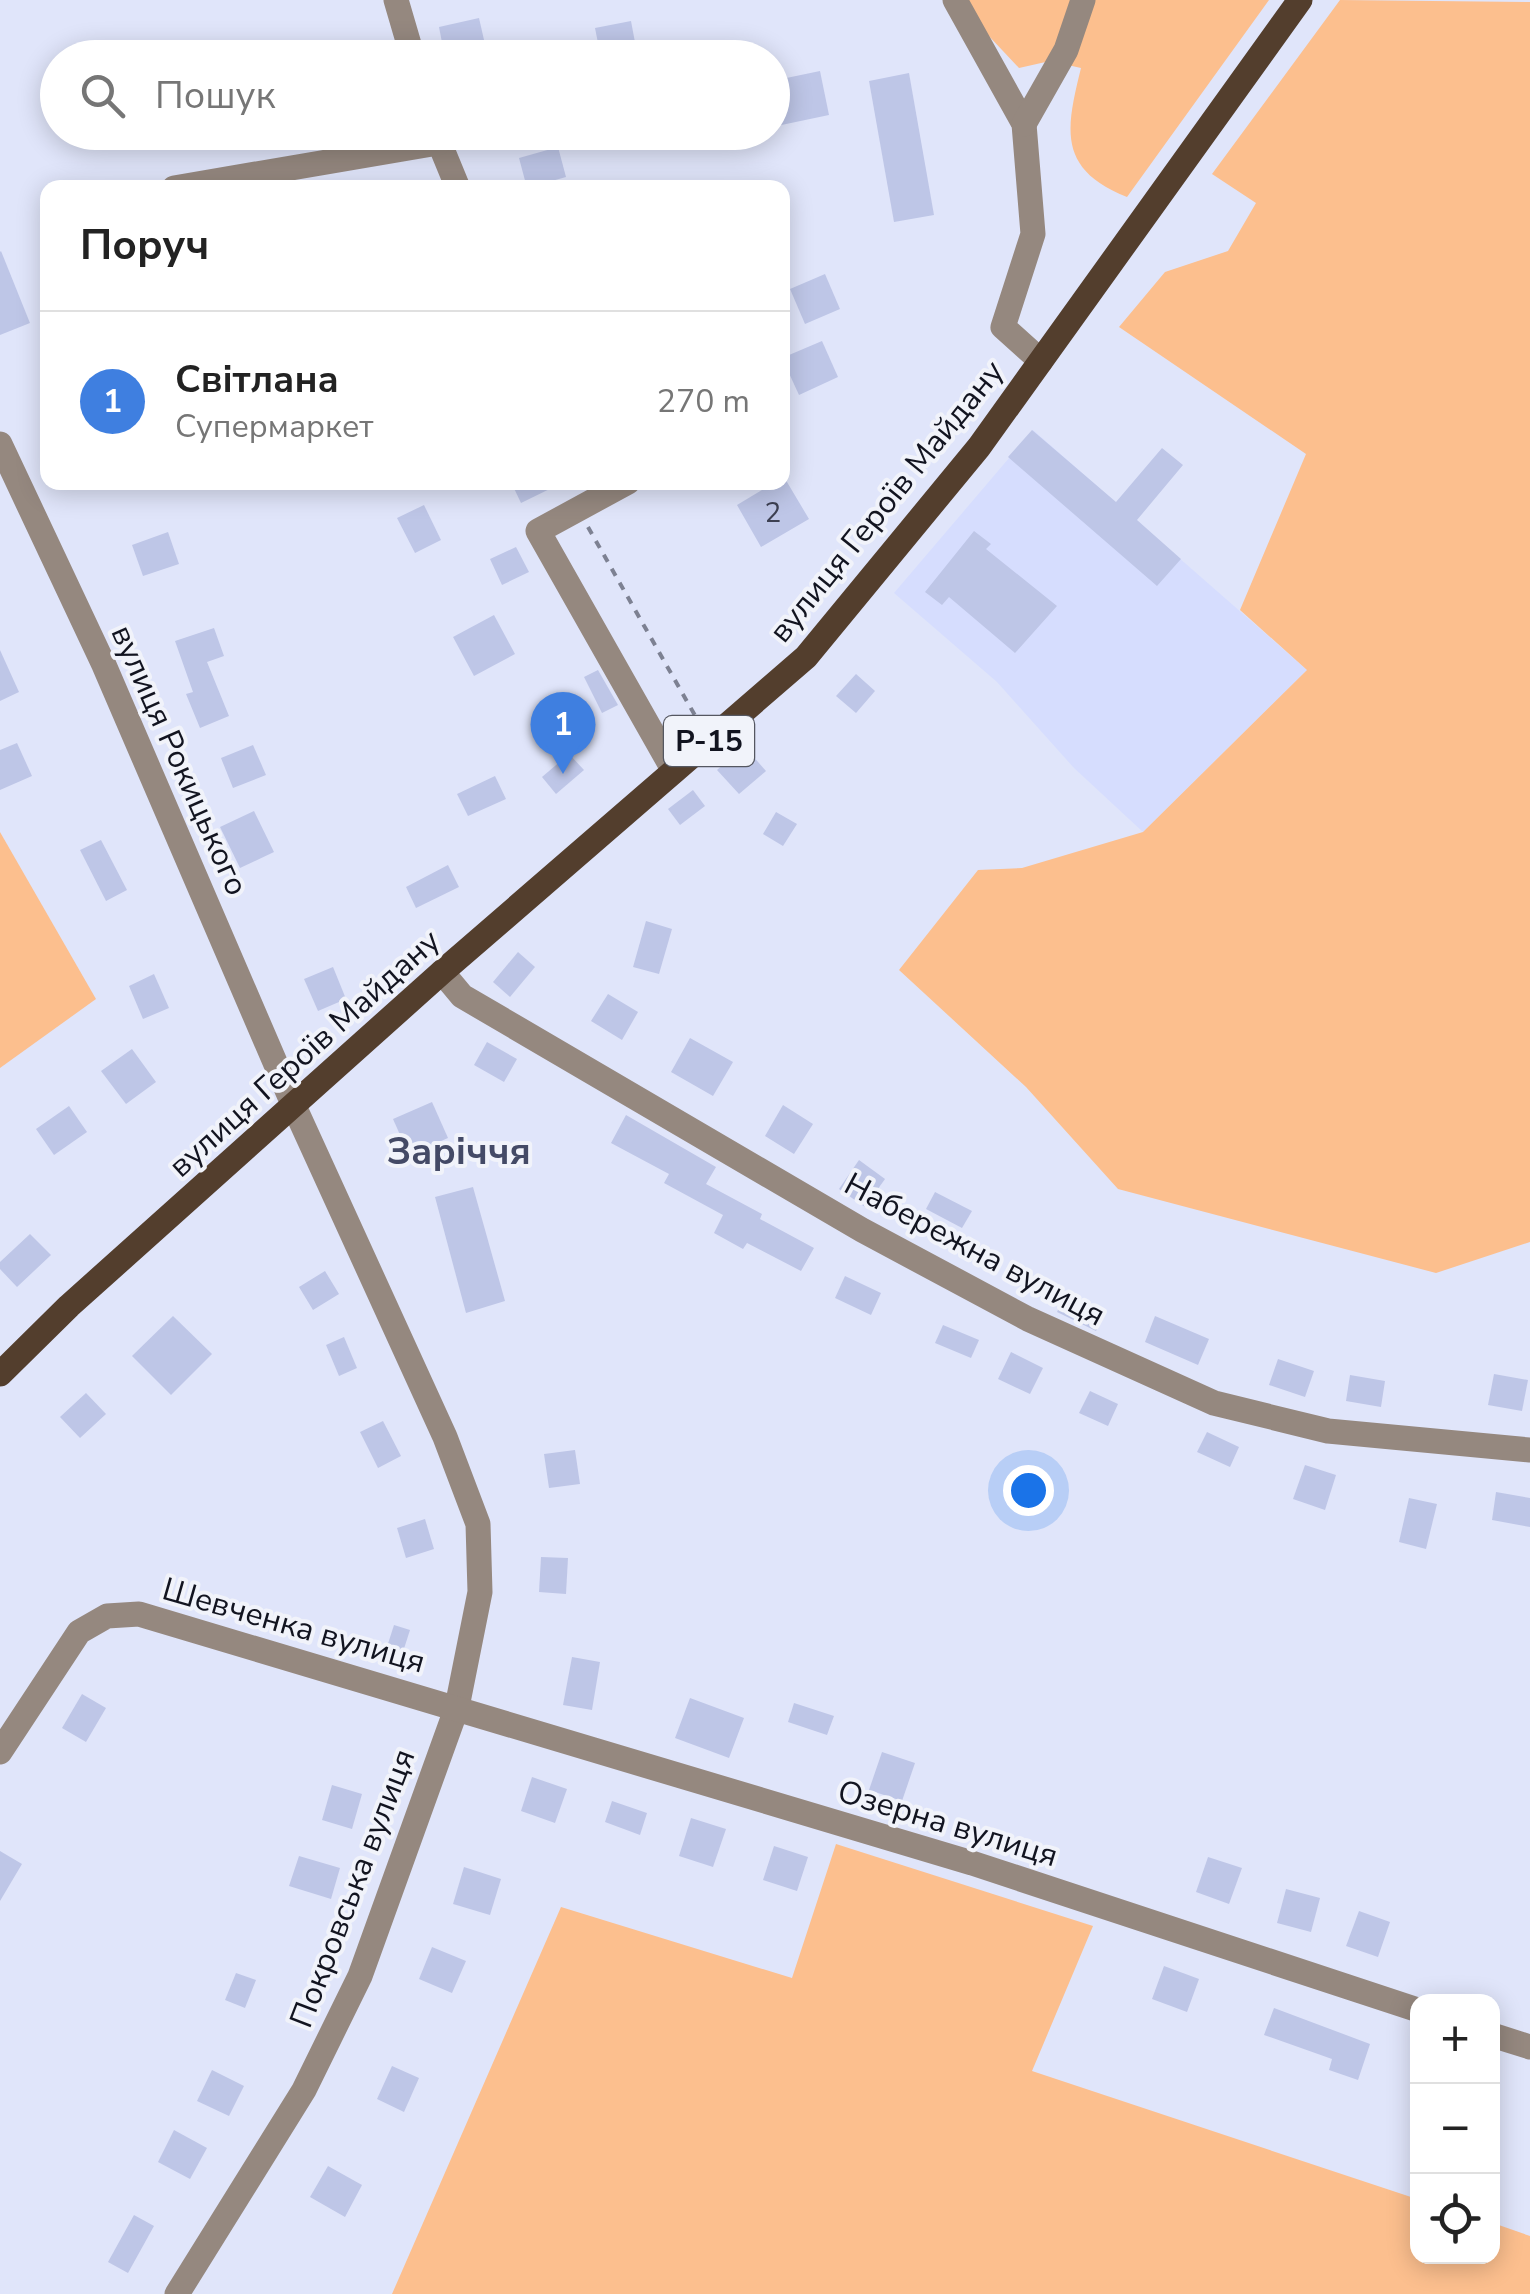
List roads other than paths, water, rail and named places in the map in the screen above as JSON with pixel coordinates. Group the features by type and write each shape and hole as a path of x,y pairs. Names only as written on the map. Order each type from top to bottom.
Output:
{"main road":[{"name":"вулиця Героїв Майдану","path":"0,1374 70,1306 442,972 806,657 967,463 1300,0"}],"street":[{"path":"396,0 408,40"},
{"path":"955,0 1024,124 1033,234 1003,328 1040,361"},
{"path":"1024,124 1066,50 1083,0"},
{"path":"216,180 374,150"},
{"path":"442,150 455,180"},
{"name":"вулиця Рокицького","path":"0,444 104,665 444,1438 478,1524 480,1592 457,1707"},
{"path":"614,490 538,530 674,772"},
{"name":"Набережна вулиця","path":"442,972 462,996 862,1230 1028,1319 1214,1403 1328,1431 1530,1450"},
{"name":"Шевченка вулиця","path":"0,1752 79,1632 107,1616 139,1614 457,1707"},
{"name":"Озерна вулиця","path":"457,1707 972,1863 1410,2007"},
{"name":"Покровська вулиця","path":"177,2294 304,2090 360,1976 457,1707"},
{"path":"1500,2038 1530,2048"}],"place":[{"name":"Світлана","path":"563,774"}],"district":[{"name":"Заріччя","path":"459,1151"}]}
